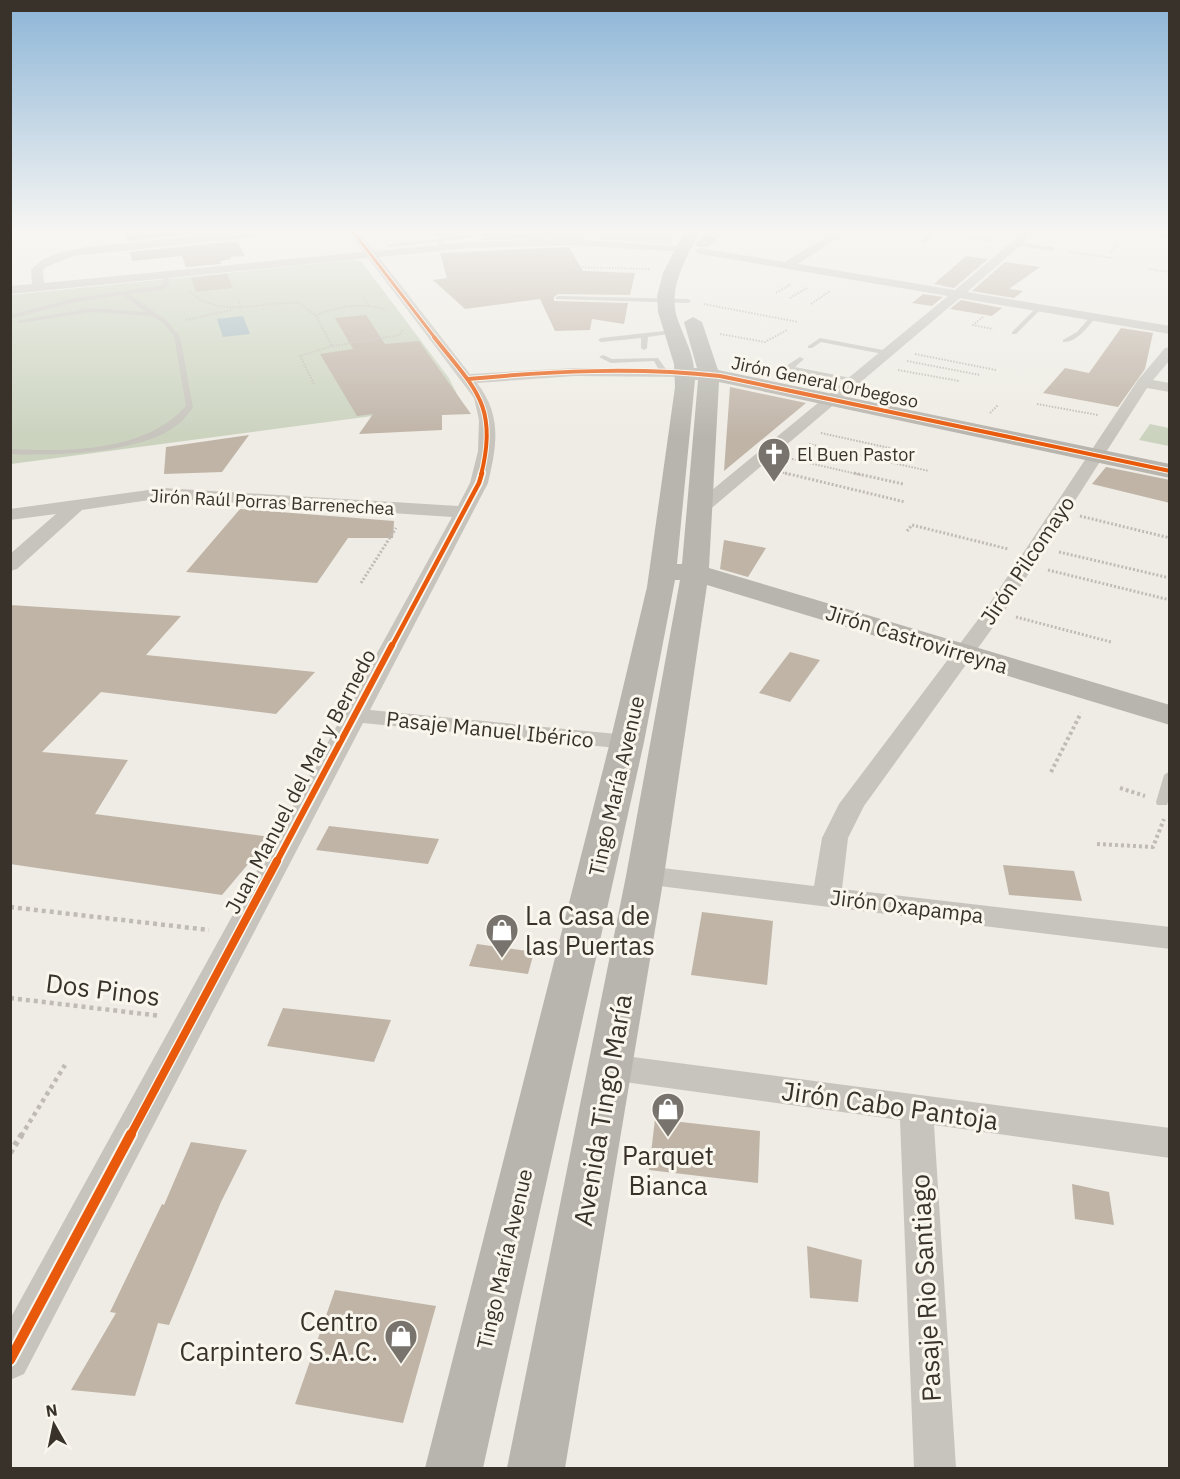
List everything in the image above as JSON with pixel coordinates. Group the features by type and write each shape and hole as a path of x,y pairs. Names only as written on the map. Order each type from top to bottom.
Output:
{"main road":[{"name":"Tingo María Avenue","path":"666,298 671,327 668,364 679,572"},
{"name":"Tingo María Avenue","path":"454,1468 627,742 701,508 709,374 688,301"},
{"path":"671,327 695,327"},
{"name":"Jirón General Orbegoso","path":"668,364 1170,471"},
{"name":"Jirón Castrovirreyna","path":"679,572 963,653 1170,716"},
{"name":"Avenida Tingo María","path":"536,1468 645,876 679,572"}],"street":[{"name":"Juan Manuel del Mar y Bernedo","path":"10,1360 20,1325 191,1019 479,483 489,430 488,415 481,398 414,298"},
{"path":"701,508 835,399 952,298"},
{"path":"981,298 1170,330"},
{"name":"Jirón Pilcomayo","path":"827,896 835,838 852,804 994,612 1143,383 1170,351"},
{"name":"Jirón General Orbegoso","path":"468,379 611,366 668,364"},
{"path":"1143,383 1170,388"},
{"name":"Jirón Raúl Porras Barrenechea","path":"10,515 163,493 463,512"},
{"path":"10,565 77,505"},
{"name":"Pasaje Manuel Ibérico","path":"354,715 627,742"},
{"name":"Jirón Oxapampa","path":"645,876 827,896 1168,944"},
{"name":"Jirón Cabo Pantoja","path":"610,1067 1170,1143"},
{"name":"Pasaje Rio Santiago","path":"916,1108 934,1468"}],"lane":[{"path":"10,317 91,298"},
{"path":"10,451 40,453 93,450 156,432 174,424 185,415 190,406 177,336 164,321 129,298"},
{"path":"559,298 688,301"},
{"path":"1014,333 1039,308"},
{"path":"10,324 30,318 91,310 152,315"},
{"path":"1065,341 1079,333 1093,317"},
{"path":"601,339 645,335 671,327"},
{"path":"644,348 645,335"},
{"path":"810,347 820,340 884,356"},
{"path":"603,357 611,366"},
{"path":"800,359 789,368 857,380"},
{"path":"1162,802 1170,775"}],"path":[{"path":"199,298 231,309 297,303 316,316 332,346"},
{"path":"364,298 369,306"},
{"path":"238,299 241,308"},
{"path":"688,301 798,322"},
{"path":"316,316 327,311 369,306 385,308 391,315"},
{"path":"184,321 230,312 231,309"},
{"path":"314,384 300,356 332,346 397,336 403,332 397,322"},
{"path":"695,327 718,334 765,342 787,330"},
{"path":"884,356 996,370"},
{"path":"884,356 980,375"},
{"path":"884,356 959,381"},
{"path":"1037,404 1120,419"},
{"path":"799,429 894,449"},
{"path":"786,439 929,471"},
{"path":"768,453 903,484"},
{"path":"754,465 905,502"},
{"path":"361,583 409,509"},
{"path":"1060,511 1170,538"},
{"path":"907,531 912,525 1031,556 1170,600"},
{"path":"1031,556 1170,578"},
{"path":"994,612 1111,642"},
{"path":"1051,772 1092,692"},
{"path":"1097,844 1153,847 1166,812 1167,806 1162,802"},
{"path":"10,907 237,934"},
{"path":"10,1152 65,1065"}],"green space":[{"path":"10,298 389,298 449,378 462,404 11,464"},
{"path":"1150,424 1169,428 1169,446 1139,440"}],"water":[{"path":"243,316 250,334 223,337 217,319"}],"building":[{"path":"453,298 554,298 554,301 628,303 624,324 592,319 590,330 555,331 540,299 465,309"},
{"path":"918,298 942,298 932,306 912,303"},
{"path":"961,300 1002,308 992,316 950,309"},
{"path":"366,315 385,344 419,341 471,414 442,415 442,430 359,434 373,414 357,416 320,354 353,349 335,318"},
{"path":"1121,328 1153,333 1145,369 1118,407 1043,393 1065,368 1089,373"},
{"path":"730,387 806,403 724,471"},
{"path":"249,435 222,472 164,474 166,447"},
{"path":"1106,467 1170,480 1170,503 1092,484"},
{"path":"240,509 394,521 393,538 348,538 317,583 186,572"},
{"path":"724,540 766,548 748,577 720,569"},
{"path":"10,605 181,616 146,655 315,672 276,714 101,692 42,752 128,760 95,814 271,837 222,895 10,864"},
{"path":"790,652 820,660 790,702 759,693"},
{"path":"329,826 439,839 428,864 316,850"},
{"path":"1003,865 1074,871 1082,901 1009,895"},
{"path":"702,912 773,921 767,985 691,975"},
{"name":"La Casa de las Puertas","path":"477,944 534,952 528,974 469,966"},
{"path":"283,1008 391,1020 374,1062 267,1046"},
{"path":"655,1119 760,1131 758,1183 649,1170"},
{"path":"191,1142 247,1150 221,1202 169,1325 158,1323 135,1396 71,1390 116,1313 110,1312 162,1204 164,1205"},
{"path":"1072,1184 1109,1192 1114,1225 1075,1219"},
{"path":"807,1246 862,1260 858,1302 810,1298"},
{"path":"335,1290 436,1306 403,1423 295,1404"}],"cycle path":[{"path":"10,1360 479,483 488,430 481,398 404,298"},
{"path":"468,379 594,370 657,371 720,376 1170,471"}],"place":[{"name":"El Buen Pastor","path":"774,483"},
{"name":"La Casa de las Puertas","path":"502,959"},
{"name":"Parquet Bianca","path":"668,1138"},
{"name":"Centro Carpintero S.A.C.","path":"401,1365"}]}
